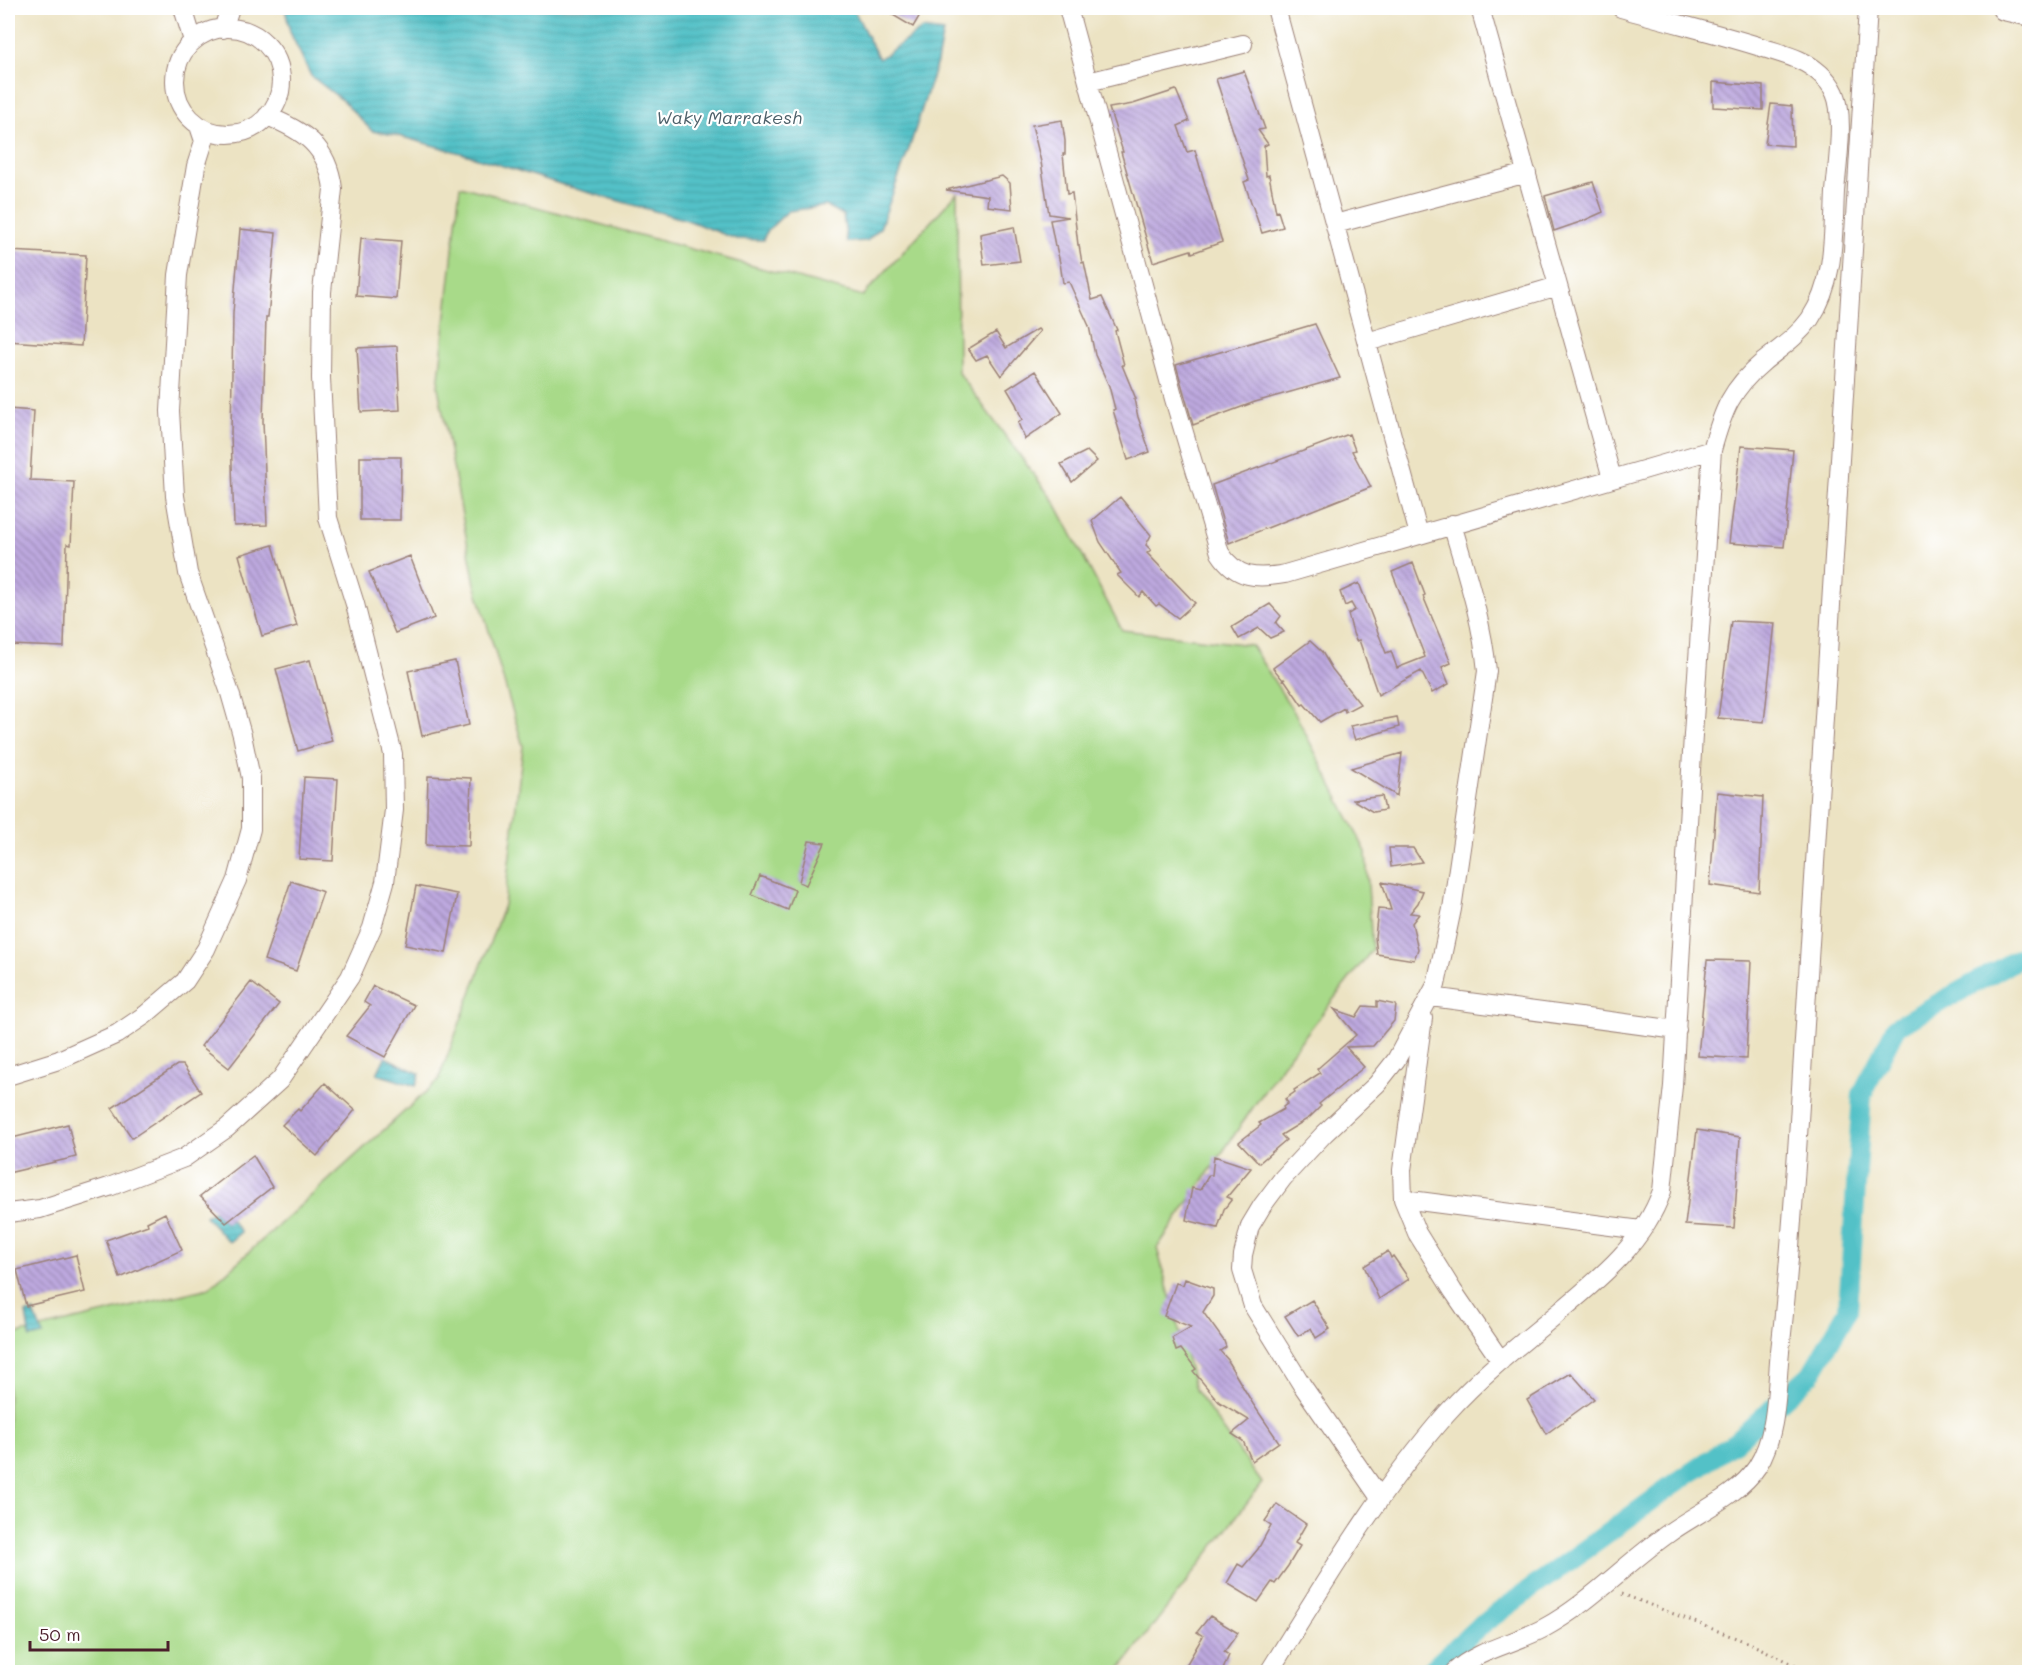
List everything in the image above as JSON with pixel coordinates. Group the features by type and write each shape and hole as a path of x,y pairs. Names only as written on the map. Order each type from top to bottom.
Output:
{"street":[{"path":"183,8 193,41"},
{"path":"224,28 230,8"},
{"path":"1068,8 1174,399 1220,553 1226,562 1239,573 1272,576 1712,450"},
{"path":"1276,8 1419,535"},
{"path":"1480,8 1612,478"},
{"path":"1269,1672 1380,1498 1447,1413 1501,1361 1617,1261 1641,1230 1658,1203 1662,1191 1677,1030 1712,450 1726,406 1736,390 1762,363 1789,342 1818,306 1832,255 1839,122 1835,93 1828,82 1817,71 1799,60 1745,42 1621,8"},
{"path":"1454,1672 1475,1656 1540,1630 1560,1618 1603,1587 1650,1547 1749,1478 1758,1465 1772,1431 1790,1265 1868,8"},
{"path":"2004,8 2030,14"},
{"path":"224,28 241,30 258,38 271,50 279,66 281,84 277,101 267,116 256,126 242,132 227,134 213,132 199,126 187,115 178,101 175,85 176,68 182,54 193,41 207,32 224,28"},
{"path":"1088,82 1243,44"},
{"path":"8,1213 40,1209 109,1187 184,1158 227,1128 280,1080 350,977 372,928 385,882 394,810 393,754 355,604 328,518 321,378 322,292 333,189 331,176 326,160 312,141 293,127 267,116"},
{"path":"8,1076 59,1060 117,1034 145,1015 185,981 206,949 237,880 251,829 251,778 242,735 230,693 188,573 175,496 170,411 178,274 196,166 204,141 199,126"},
{"path":"1335,224 1527,173"},
{"path":"1367,342 1558,285"},
{"path":"1452,524 1484,642 1486,671 1452,909 1441,966 1428,1004 1402,1170 1403,1199 1417,1233 1501,1361"},
{"path":"1428,1004 1677,1030"},
{"path":"1380,1498 1302,1385 1253,1306 1242,1270 1243,1255 1250,1226 1262,1206 1283,1178 1324,1134 1377,1084 1396,1060 1428,1004"},
{"path":"1403,1199 1641,1230"}],"path":[{"path":"1603,1587 1738,1639 1810,1672"}],"green space":[{"path":"460,186 863,296 957,193 958,372 1055,503 1122,630 1251,645 1296,715 1366,852 1372,950 1282,1065 1157,1248 1195,1390 1262,1483 1118,1672 8,1672 8,1336 209,1288 438,1081 504,905 523,746 475,584 438,387"}],"water":[{"name":"Waky Marrakesh","path":"285,8 853,8 879,59 922,29 943,32 937,62 910,146 880,228 867,241 847,242 843,215 826,206 788,211 767,231 763,240 736,239 687,220 576,189 468,155 372,131 342,100 311,76 290,32"},
{"path":"385,1057 420,1074 416,1086 377,1074"},
{"path":"214,1211 226,1223 231,1220 241,1232 229,1242 205,1216"},
{"path":"34,1312 43,1335 30,1338 26,1313"}],"building":[{"path":"881,8 924,8 913,27"},
{"path":"1244,71 1265,129 1258,130 1268,144 1264,146 1266,176 1269,175 1276,212 1278,211 1283,227 1262,233 1244,182 1249,180 1216,79"},
{"path":"1713,82 1763,86 1763,110 1713,107"},
{"path":"1176,90 1189,121 1178,126 1187,152 1195,150 1222,242 1192,253 1191,250 1153,262 1109,108 1133,104"},
{"path":"1771,104 1792,106 1793,146 1765,144"},
{"path":"1062,120 1067,194 1072,193 1082,263 1084,262 1092,300 1102,297 1117,330 1115,331 1124,365 1122,365 1136,399 1134,399 1138,417 1150,452 1128,460 1113,410 1115,409 1109,386 1095,355 1089,326 1069,282 1063,283 1055,246 1050,220 1069,217 1049,214 1041,162 1032,125"},
{"path":"1002,176 1010,183 1012,209 987,206 988,196 946,190"},
{"path":"1593,182 1603,212 1554,231 1545,196"},
{"path":"1014,227 1020,261 984,265 980,234"},
{"path":"240,229 276,233 268,317 266,317 263,421 267,525 234,526 231,434 233,313"},
{"path":"361,238 401,241 396,299 356,296"},
{"path":"8,251 86,255 81,346 8,341"},
{"path":"1315,324 1340,378 1255,402 1193,425 1176,365"},
{"path":"1038,329 1040,331 1001,376 987,355 976,360 968,349 996,332 1006,348"},
{"path":"397,346 400,410 361,412 357,348"},
{"path":"1035,371 1062,413 1025,439 1018,423 1022,420 1007,389"},
{"path":"8,409 34,411 30,480 74,482 71,545 67,544 64,647 8,645"},
{"path":"1349,434 1355,450 1352,451 1371,487 1229,543 1212,485"},
{"path":"1741,446 1793,450 1784,547 1729,543"},
{"path":"1087,451 1097,461 1072,482 1061,464"},
{"path":"360,457 401,457 400,520 360,520"},
{"path":"1120,497 1151,535 1146,545 1151,550 1147,553 1195,603 1178,618 1159,604 1156,606 1143,592 1139,597 1117,575 1121,573 1100,542 1092,521"},
{"path":"273,545 297,626 262,636 239,555"},
{"path":"410,556 434,618 395,633 369,572"},
{"path":"1413,563 1425,595 1423,596 1451,663 1442,667 1449,684 1432,693 1421,671 1378,695 1359,640 1356,641 1353,633 1348,614 1355,610 1351,603 1345,606 1340,592 1359,583 1386,653 1391,651 1397,668 1425,657 1392,572"},
{"path":"1270,604 1281,616 1276,623 1284,632 1270,638 1259,628 1239,639 1232,627"},
{"path":"1731,621 1775,623 1764,722 1718,718"},
{"path":"1310,641 1322,652 1332,669 1360,704 1345,712 1344,708 1320,722 1304,704 1302,705 1284,679 1273,668"},
{"path":"310,660 332,741 298,751 276,669"},
{"path":"455,661 469,725 422,736 408,671"},
{"path":"1397,717 1399,727 1355,740 1350,726"},
{"path":"1402,753 1397,796 1351,768"},
{"path":"428,776 471,778 469,846 426,845"},
{"path":"304,777 338,779 333,861 299,859"},
{"path":"1717,792 1763,797 1759,892 1710,885"},
{"path":"1382,796 1385,810 1373,812 1353,800"},
{"path":"809,841 825,843 806,885 799,882"},
{"path":"1389,848 1413,848 1422,862 1391,867"},
{"path":"760,876 795,890 788,910 752,895"},
{"path":"291,881 323,892 296,971 264,960"},
{"path":"1382,882 1423,891 1418,903 1410,913 1419,914 1412,923 1418,949 1414,960 1377,954 1375,937 1378,909 1391,910"},
{"path":"416,886 457,894 446,953 405,945"},
{"path":"1707,960 1751,961 1746,1059 1698,1056"},
{"path":"251,982 279,1004 229,1068 201,1046"},
{"path":"373,986 414,1005 385,1057 346,1036 370,1006 364,1002"},
{"path":"1377,1001 1396,1005 1394,1021 1373,1046 1346,1047 1364,1067 1319,1104 1321,1106 1309,1118 1281,1135 1286,1140 1259,1163 1239,1142 1261,1125 1259,1123 1284,1109 1283,1107 1288,1103 1285,1099 1295,1092 1294,1090 1320,1073 1317,1069 1356,1035 1334,1009 1356,1017 1363,1006 1377,1007"},
{"path":"177,1065 183,1065 201,1092 132,1138 112,1108"},
{"path":"325,1083 355,1110 317,1156 282,1125 298,1109 300,1111"},
{"path":"68,1124 76,1157 8,1173 8,1139"},
{"path":"1697,1130 1740,1137 1734,1228 1685,1225"},
{"path":"253,1155 272,1187 226,1223 200,1196"},
{"path":"1214,1156 1251,1168 1227,1197 1232,1199 1224,1209 1218,1228 1186,1220 1192,1188 1200,1190 1209,1175 1212,1175"},
{"path":"165,1213 182,1250 120,1278 106,1240 148,1225 147,1222"},
{"path":"1388,1251 1391,1258 1393,1256 1409,1279 1379,1299 1364,1266"},
{"path":"76,1255 85,1292 26,1306 17,1270"},
{"path":"1185,1279 1213,1289 1213,1296 1203,1312 1224,1341 1226,1347 1220,1351 1229,1361 1253,1404 1279,1442 1252,1461 1243,1441 1232,1434 1249,1420 1219,1402 1193,1371 1196,1369 1181,1349 1176,1351 1172,1338 1191,1327 1164,1316 1176,1283 1183,1285"},
{"path":"1312,1300 1330,1329 1316,1338 1311,1328 1298,1336 1285,1316"},
{"path":"1571,1373 1594,1399 1546,1434 1527,1400"},
{"path":"1277,1504 1306,1524 1295,1543 1300,1546 1288,1566 1275,1584 1272,1582 1258,1602 1227,1583 1238,1564 1243,1567 1258,1549 1271,1525 1265,1521"},
{"path":"1210,1616 1238,1633 1224,1652 1229,1655 1222,1672 1182,1672 1203,1636 1197,1632"}],"waterway":[{"path":"1429,1672 1476,1629 1734,1443 1811,1374 1848,1310 1862,1094 1896,1027 2030,952"}]}
